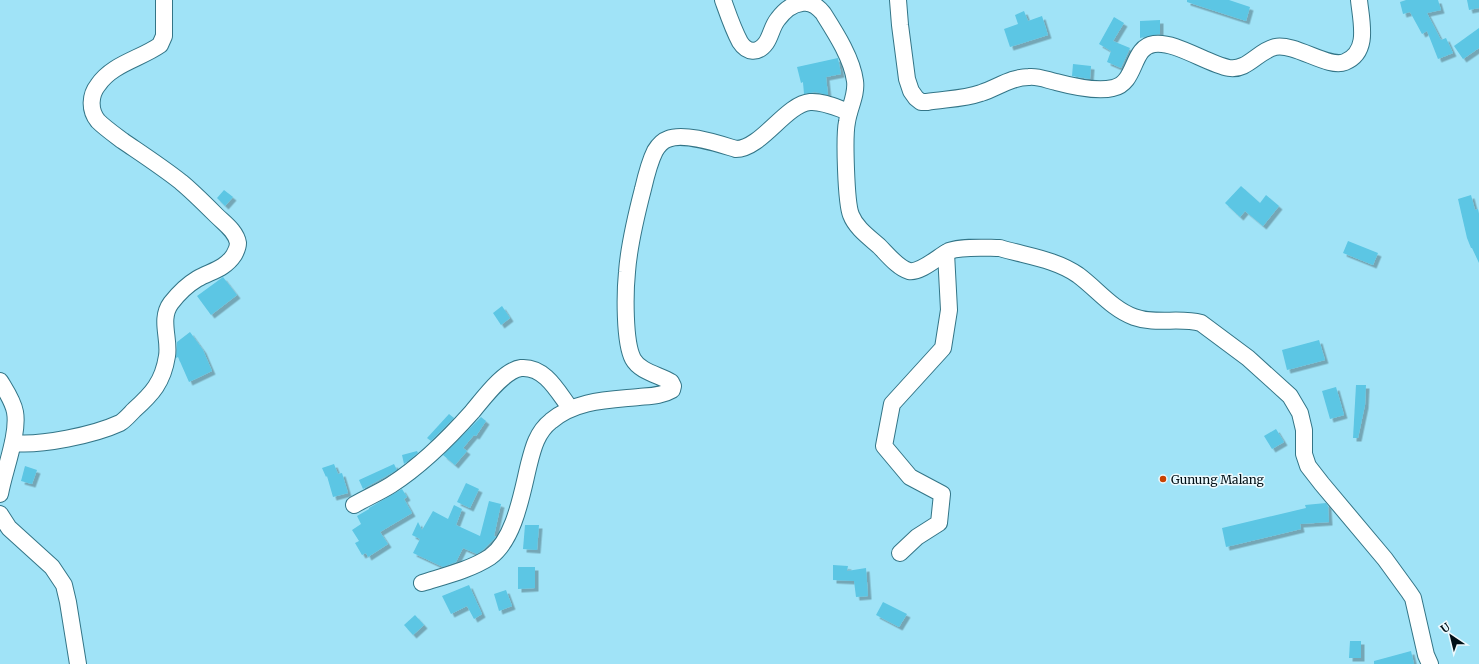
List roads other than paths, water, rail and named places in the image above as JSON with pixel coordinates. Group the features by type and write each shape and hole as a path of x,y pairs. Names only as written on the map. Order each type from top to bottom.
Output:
{"street":[{"path":"13,443 26,444 60,440 92,433 121,422 156,388 167,356 165,318 170,304 182,291 197,279 226,265 237,249 237,238 233,231 181,182 114,134 98,120 92,108 91,100 93,94 98,85 108,74 160,45 164,36 164,0"},
{"path":"723,0 736,34 746,50 749,52 754,51 764,45 777,20 790,7 806,2 818,8 832,29 853,69 855,83 846,127 847,182 850,212 854,221 864,233 899,265 914,271 922,268 946,253 957,249 1000,248 1051,262 1066,268 1079,276 1114,305 1133,317 1149,321 1194,321 1201,323 1248,358 1290,396 1295,402 1300,413 1304,430 1304,454 1308,466 1385,559 1413,598 1426,655 1430,664"},
{"path":"898,0 907,78 911,91 921,102 971,96 1009,81 1028,77 1036,77 1068,85 1111,89 1123,84 1144,49 1154,44 1163,44 1184,50 1229,68 1242,66 1275,47 1282,47 1306,53 1334,63 1344,63 1355,55 1362,44 1359,0"},
{"path":"422,583 482,562 498,550 509,533 532,452 539,434 560,414 570,408 604,401 655,395 672,390 673,386 671,382 644,370 632,359 625,315 626,272 630,244 646,178 658,146 668,138 688,137 736,149 742,149 754,142 805,103 818,103 849,112"},
{"path":"900,553 917,537 939,523 942,494 910,477 884,446 892,404 943,348 949,310 946,253"},
{"path":"354,505 391,485 414,469 452,435 490,390 502,379 520,368 530,368 546,377 570,408"},
{"path":"0,381 9,395 15,412 13,443 3,477 0,494"},
{"path":"0,514 9,528 52,567 64,585 78,664"}],"place":[{"name":"Gunung Malang","path":"1163,479"}]}
